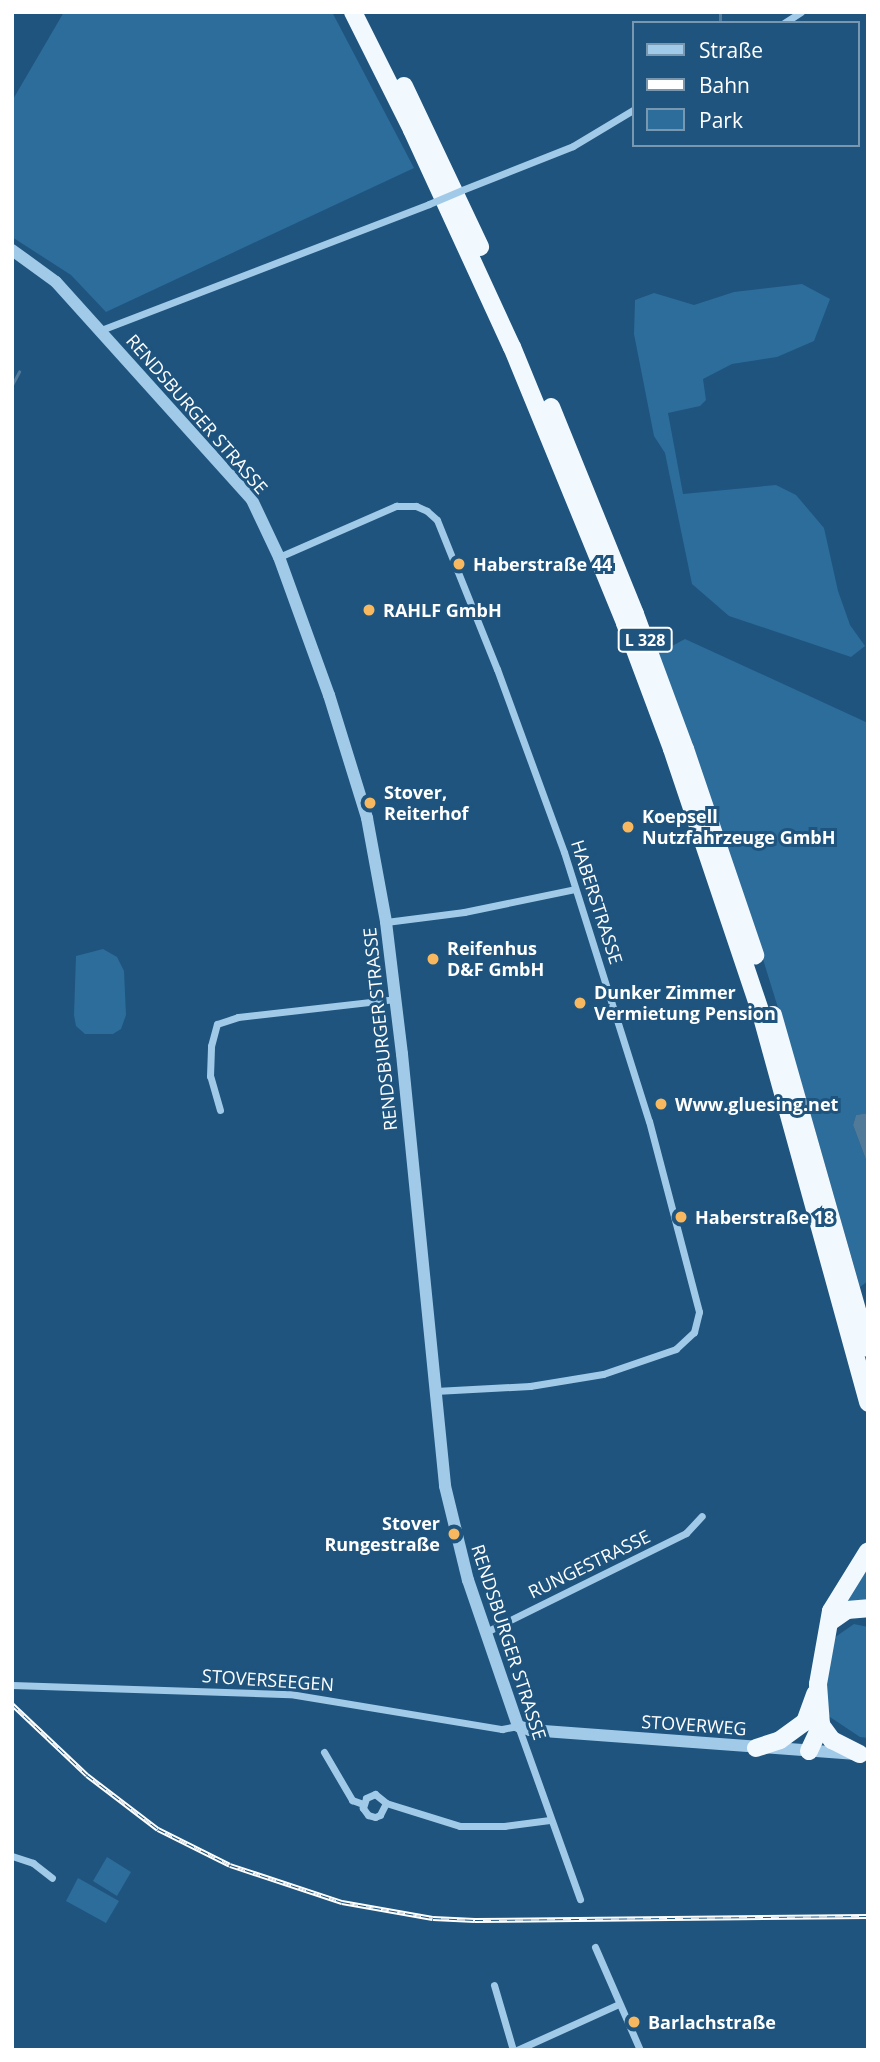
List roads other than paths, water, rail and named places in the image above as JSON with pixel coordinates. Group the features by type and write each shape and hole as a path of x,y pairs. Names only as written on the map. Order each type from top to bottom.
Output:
{"highway":[{"name":"L 328","path":"353,12 412,130 512,347 574,493 653,699 762,1017 868,1403"},
{"name":"L 328","path":"367,12 430,139 518,332 635,614 733,887 790,1069 868,1348"},
{"path":"809,1751 804,1740 813,1724 822,1647 831,1611 868,1551"},
{"path":"830,1622 847,1610 868,1608"},
{"path":"756,1748 813,1724"},
{"path":"813,1724 832,1740 864,1755"}],"street":[{"path":"101,330 573,146 632,111"},
{"name":"RENDSBURGER STRASSE","path":"12,250 56,282 253,500 279,557 329,695 368,818 386,922 445,1486 468,1580 485,1633 580,1899"},
{"name":"HABERSTRASSE","path":"279,557 396,506 416,506 427,510 437,520 497,669 575,889 652,1132 699,1312 694,1332 676,1349 603,1374 530,1386 435,1391"},
{"path":"386,922 464,912 575,889"},
{"path":"220,1110 210,1076 211,1046 217,1024 238,1017 395,999"},
{"name":"RUNGESTRASSE","path":"485,1633 686,1533 702,1516"},
{"name":"STOVERSEEGEN","path":"12,1685 290,1694 502,1729 518,1726"},
{"name":"STOVERWEG","path":"518,1726 530,1730 864,1755"},
{"path":"324,1752 352,1800 363,1804 368,1815 380,1815 386,1803"},
{"path":"363,1804 366,1798 375,1794 386,1803 460,1826 504,1826 550,1820"},
{"path":"12,1856 33,1863 52,1878"},
{"path":"595,1947 640,2050"},
{"path":"494,1985 515,2050 620,2004"}],"waterway":[{"path":"720,12 720,21"},
{"path":"12,385 19,372"}],"railway":[{"path":"12,1704 87,1775 158,1829 230,1865 342,1902 433,1918 475,1920 868,1916"}],"place":[{"name":"Haberstraße 44","path":"459,564"},
{"name":"RAHLF GmbH","path":"369,610"},
{"name":"Stover, Reiterhof","path":"370,803"},
{"name":"Koepsell Nutzfahrzeuge GmbH","path":"628,827"},
{"name":"Reifenhus D&F GmbH","path":"433,959"},
{"name":"Dunker Zimmer Vermietung Pension","path":"580,1003"},
{"name":"Www.gluesing.net","path":"661,1104"},
{"name":"Haberstraße 18","path":"681,1217"},
{"name":"Stover Rungestraße","path":"454,1534"},
{"name":"Barlachstraße","path":"634,2022"}]}
